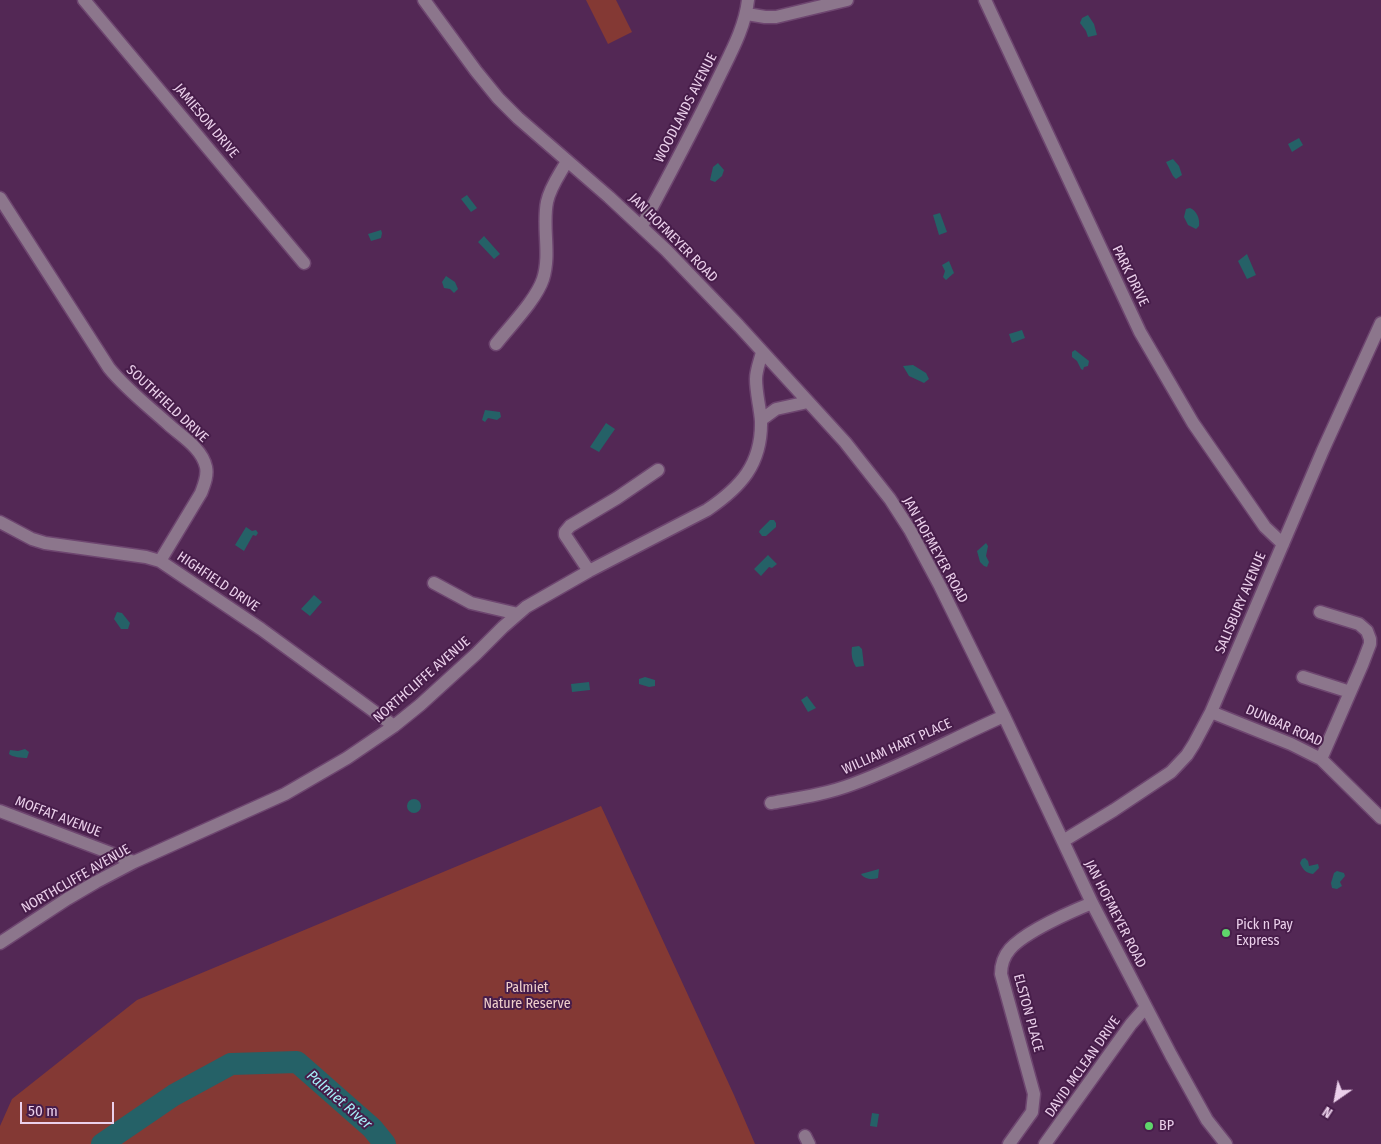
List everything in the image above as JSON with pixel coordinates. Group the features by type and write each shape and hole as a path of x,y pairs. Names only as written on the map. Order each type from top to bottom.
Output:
{"street":[{"name":"JAMIESON DRIVE","path":"84,0 304,263"},
{"name":"JAN HOFMEYER ROAD","path":"424,0 498,98 518,118 642,226 845,442 890,499 910,530 1004,716 1092,903 1197,1105 1226,1144"},
{"name":"WOODLANDS AVENUE","path":"642,226 736,42 747,14 748,0"},
{"path":"747,14 776,17 847,0"},
{"name":"PARK DRIVE","path":"985,0 1140,332 1193,423 1265,528 1283,544"},
{"path":"496,344 535,294 542,281 545,269 547,200 554,182 567,161"},
{"name":"SOUTHFIELD DRIVE","path":"0,198 109,368 131,392 192,445 203,458 207,472 201,493 160,561"},
{"name":"SALISBURY AVENUE","path":"1063,841 1171,772 1194,744 1211,712 1331,433 1381,323"},
{"name":"NORTHCLIFFE AVENUE","path":"0,943 67,899 134,862 284,794 347,758 394,726 436,691 518,614 540,598 708,510 719,502 738,484 755,460 760,444 761,420 756,376 762,352"},
{"path":"761,420 776,409 808,402"},
{"path":"590,571 565,535 565,531 584,516 617,498 658,470"},
{"name":"HIGHFIELD DRIVE","path":"0,522 32,539 45,543 146,556 160,561 261,629 394,726"},
{"path":"434,584 471,603 518,614"},
{"path":"1320,612 1359,624 1369,635 1370,644 1321,759"},
{"path":"1303,677 1350,692"},
{"name":"DUNBAR ROAD","path":"1211,712 1291,744 1321,759 1381,818"},
{"name":"WILLIAM HART PLACE","path":"771,803 804,798 880,774 1004,716"},
{"name":"MOFFAT AVENUE","path":"0,811 134,862"},
{"name":"ELSTON PLACE","path":"1009,1144 1032,1112 1034,1094 1001,974 1003,961 1011,948 1028,935 1092,903"},
{"name":"DAVID MCLEAN DRIVE","path":"1045,1144 1146,1007"}],"green space":[{"path":"586,0 616,0 632,32 608,44"},
{"name":"Palmiet Nature Reserve","path":"601,806 755,1144 0,1144 0,1126 12,1099 137,1000"}],"shaded area":[{"path":"1088,15 1094,24 1097,35 1088,37 1080,23 1082,18"},
{"path":"1299,138 1303,145 1292,152 1288,144"},
{"path":"1173,159 1179,166 1182,175 1176,179 1166,162"},
{"path":"718,163 724,170 722,176 715,182 710,180 713,167"},
{"path":"467,195 477,208 471,212 461,199"},
{"path":"1190,208 1196,213 1199,221 1199,226 1196,229 1188,225 1184,217 1186,209"},
{"path":"940,213 947,232 939,235 933,215"},
{"path":"381,230 381,238 371,241 368,234"},
{"path":"484,236 500,254 494,259 478,242"},
{"path":"1247,254 1256,275 1247,279 1238,261"},
{"path":"949,261 954,273 946,280 943,277 945,271 942,265"},
{"path":"446,276 455,282 458,289 454,293 450,289 444,288 442,282"},
{"path":"1022,330 1025,338 1012,343 1009,334"},
{"path":"1075,350 1089,361 1088,366 1084,367 1083,370 1072,357 1072,352"},
{"path":"913,365 926,373 929,379 924,383 909,376 903,366"},
{"path":"485,410 500,412 501,417 497,420 488,418 485,422 482,420"},
{"path":"606,423 615,429 599,452 590,447"},
{"path":"770,520 774,520 776,527 766,536 762,536 759,532 760,530"},
{"path":"246,527 252,531 256,530 258,533 256,536 253,535 244,551 235,545"},
{"path":"986,543 988,546 986,556 989,562 987,567 980,562 977,551"},
{"path":"768,555 777,564 772,568 769,567 761,576 754,569"},
{"path":"314,595 322,602 310,616 301,609"},
{"path":"117,612 122,613 130,623 128,629 121,629 114,619"},
{"path":"859,646 862,649 864,666 856,667 852,657 852,647"},
{"path":"645,677 655,680 655,686 649,687 639,684 639,679"},
{"path":"589,682 590,690 572,692 571,684"},
{"path":"807,696 816,708 808,712 801,700"},
{"path":"25,749 29,752 27,758 15,757 9,754 10,750 18,751"},
{"path":"411,799 417,799 421,806 417,813 411,813 407,809 407,803"},
{"path":"1305,858 1309,866 1318,864 1319,868 1313,874 1307,872 1300,863"},
{"path":"879,869 878,878 868,879 861,874"},
{"path":"1337,871 1344,873 1345,876 1340,882 1342,886 1337,889 1332,888 1331,883 1334,873"},
{"path":"872,1113 879,1114 877,1127 870,1126"}],"waterway":[{"name":"Palmiet River","path":"102,1144 174,1095 231,1064 297,1062 372,1128 385,1144"}],"place":[{"name":"Pick n Pay Express","path":"1226,933"},
{"name":"BP","path":"1149,1126"}]}
